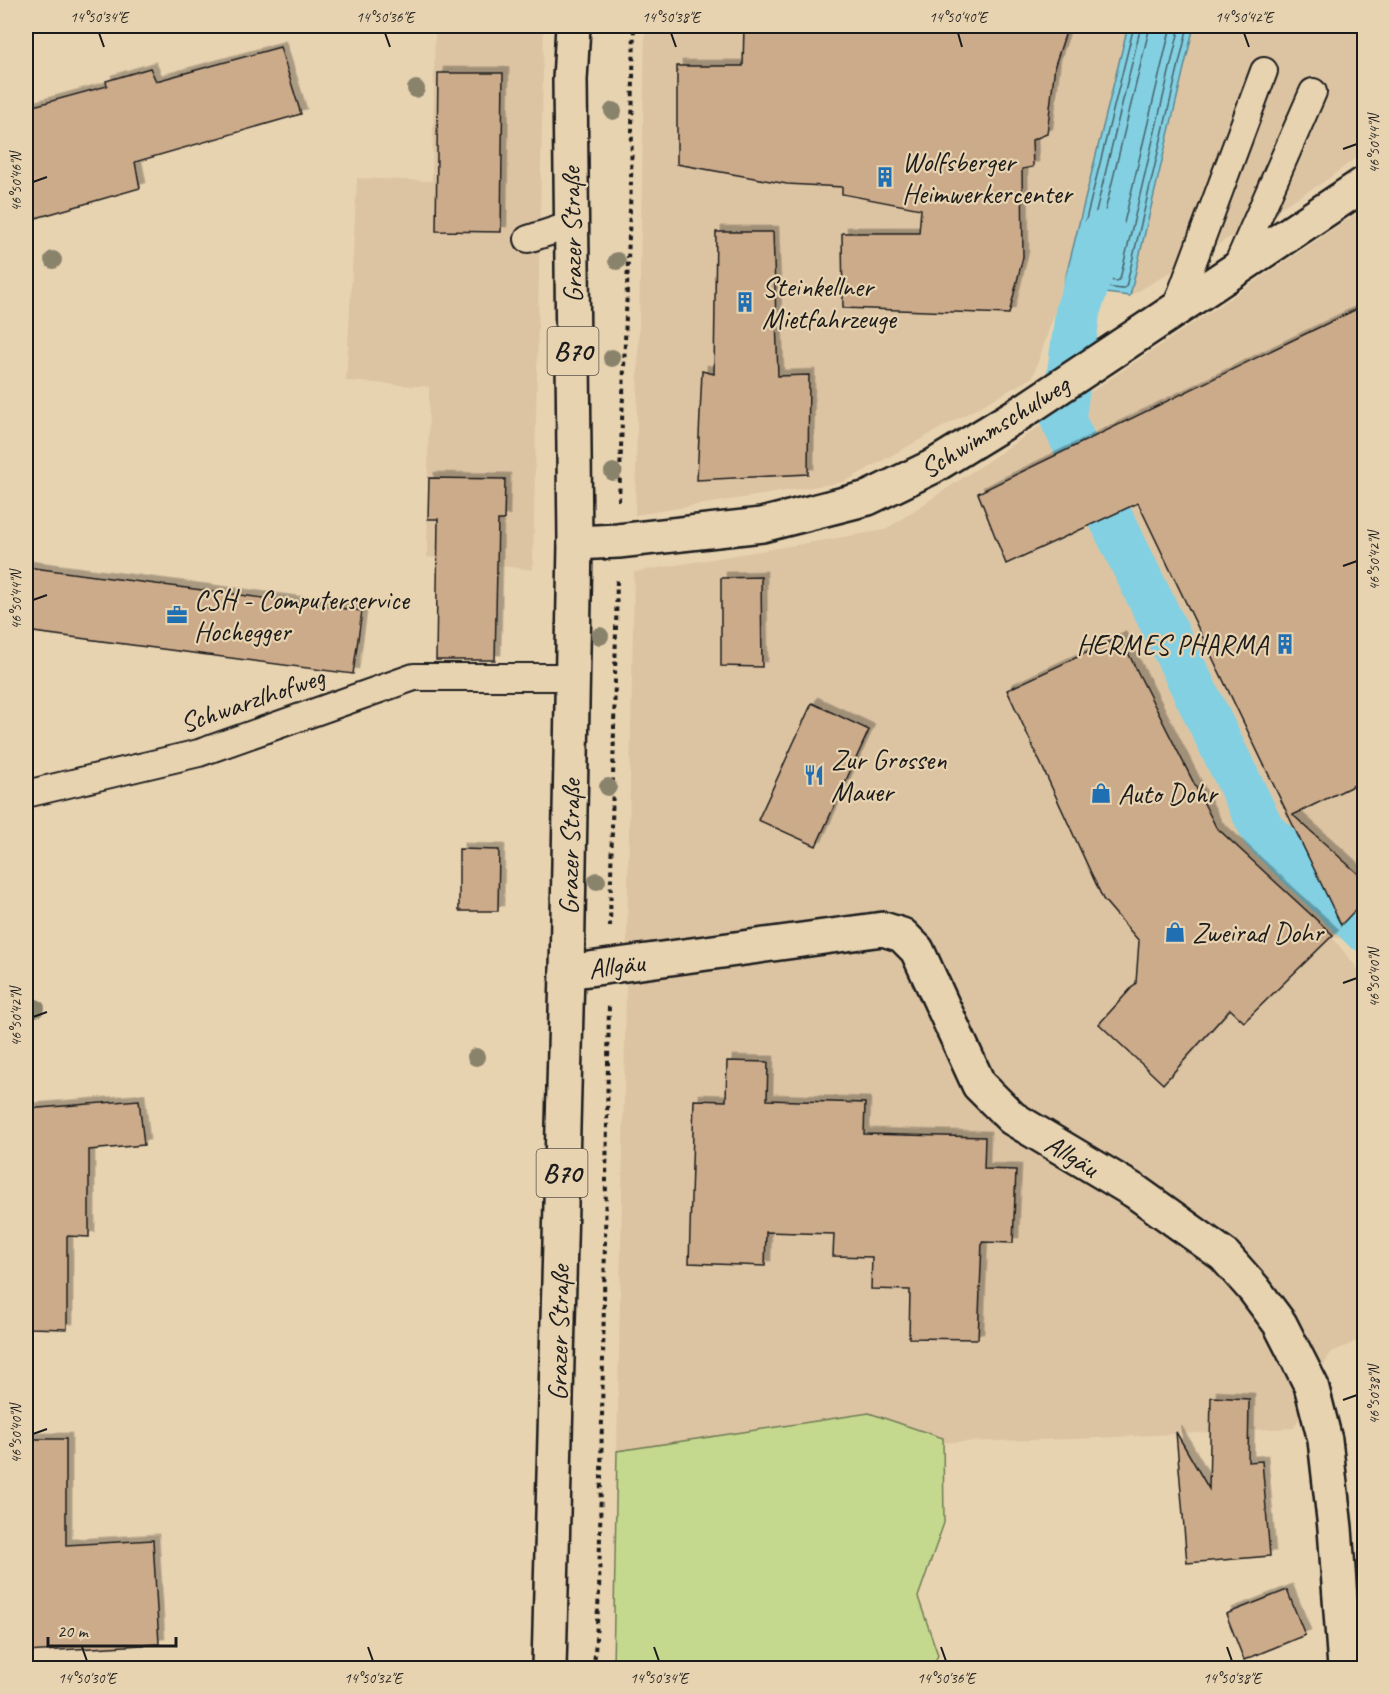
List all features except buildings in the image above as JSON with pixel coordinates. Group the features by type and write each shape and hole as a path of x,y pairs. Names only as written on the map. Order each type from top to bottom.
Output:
{"street":[{"name":"Grazer Straße","path":"549,1668 567,972 575,543 570,80 573,26"},
{"name":"Schwimmschulweg","path":"575,543 618,541 762,525 868,498 932,467 1025,410 1365,184"},
{"name":"Allgäu","path":"567,972 882,929 902,935 917,950 979,1084 1012,1119 1136,1192 1224,1255 1254,1289 1280,1324 1311,1385 1326,1451 1335,1528 1345,1668"}],"lane":[{"path":"1175,310 1264,71"},
{"path":"1235,270 1313,93"},
{"path":"528,239 571,225"},
{"name":"Schwarzlhofweg","path":"26,794 199,753 414,677 571,677"}],"path":[{"path":"594,1668 599,1581 618,541 631,182 634,26"}],"shaded area":[{"path":"435,26 544,26 533,570 427,557 429,387 346,381 357,178 432,181"},
{"path":"645,26 1128,26 1063,288 1033,377 844,482 635,515"},
{"path":"1194,26 1364,26 1364,152 1324,182 1130,296"},
{"path":"1357,213 1364,214 1364,941 1332,937 1364,976 1364,1338 1330,1353 1294,1428 1077,1439 617,1451 634,572 885,530"}],"green space":[{"path":"869,1413 943,1438 944,1523 918,1597 938,1655 932,1668 613,1668 617,1451"}],"water":[{"path":"1128,26 1194,26 1130,296 1063,288"}],"waterway":[{"path":"1104,233 1078,310 1063,420 1263,831 1364,929"}],"place":[{"name":"Wolfsberger Heimwerkercenter","path":"885,177"},
{"name":"Steinkellner Mietfahrzeuge","path":"745,302"},
{"name":"CSH - Computerservice Hochegger","path":"177,615"},
{"name":"HERMES PHARMA","path":"1285,644"},
{"name":"Zur Grossen Mauer","path":"814,775"},
{"name":"Auto Dohr","path":"1101,793"},
{"name":"Zweirad Dohr","path":"1175,932"}]}
